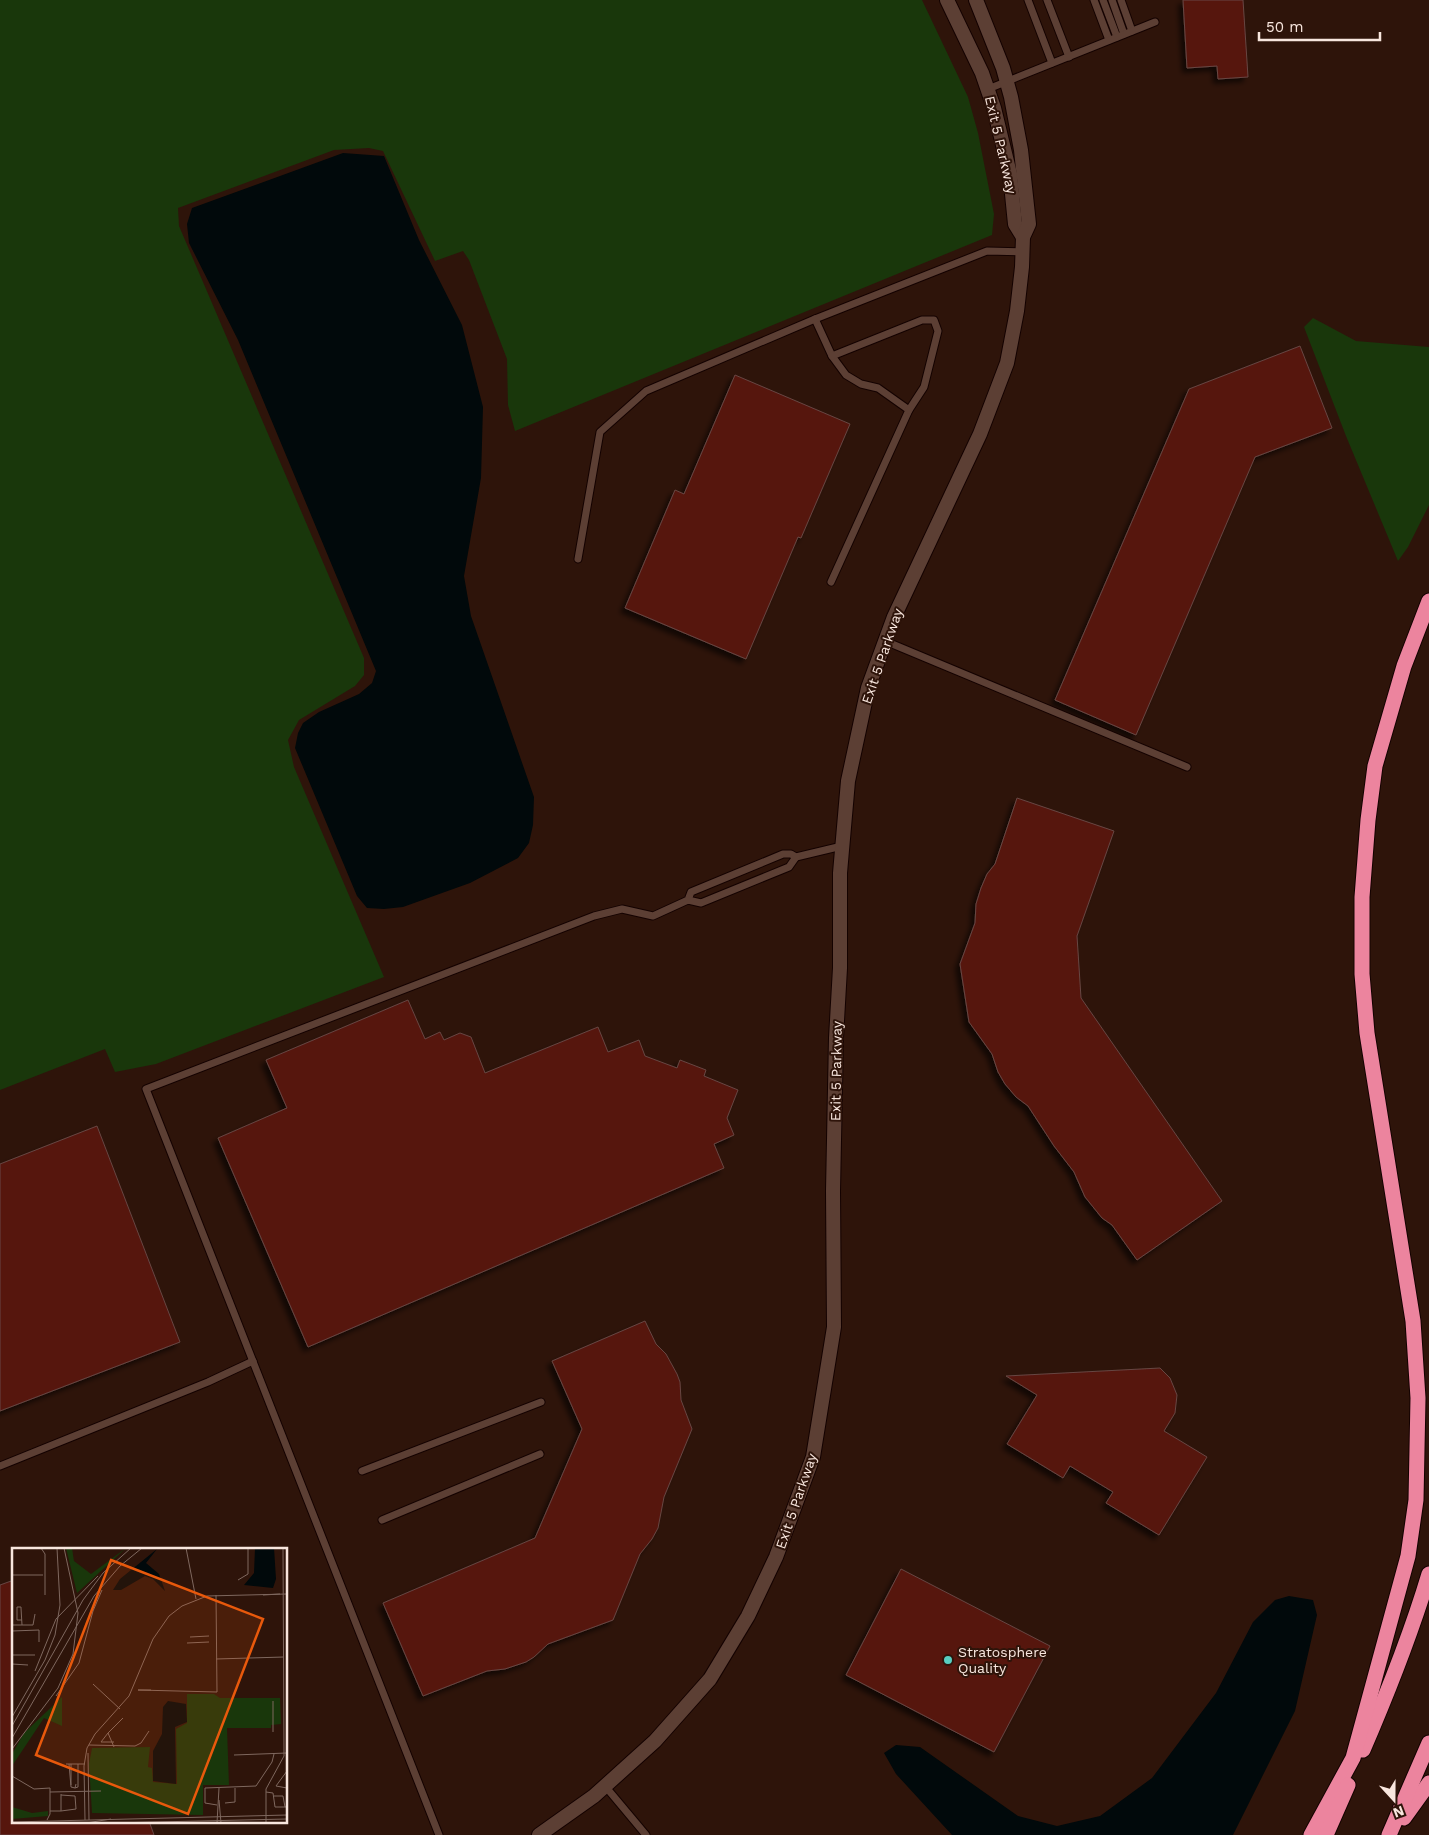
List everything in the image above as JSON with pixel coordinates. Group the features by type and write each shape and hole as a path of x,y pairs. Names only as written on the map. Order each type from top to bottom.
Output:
{"highway":[{"path":"1312,1835 1353,1758 1408,1556 1416,1500 1418,1398 1413,1321 1367,1033 1362,974 1362,897 1368,820 1375,766 1404,666 1429,601"},
{"path":"1326,1835 1389,1689 1429,1574"},
{"path":"1390,1835 1429,1743"},
{"path":"1390,1835 1429,1783"}],"street":[{"name":"Exit 5 Parkway","path":"947,0 975,57 988,89 1006,152 1015,224 1023,237"},
{"name":"Exit 5 Parkway","path":"539,1835 605,1786 655,1741 710,1679 748,1616 776,1557 813,1456 834,1326 834,1181 836,1038 840,968 840,873 848,781 868,688 894,617 998,392 1013,340 1023,237 1029,224 1026,186 1017,125 1003,68 976,0"}],"lane":[{"path":"1028,0 1052,63"},
{"path":"1047,0 1069,57"},
{"path":"1094,0 1109,40"},
{"path":"1103,0 1117,37"},
{"path":"1112,0 1124,34"},
{"path":"1121,0 1132,31"},
{"path":"988,89 1155,22"},
{"path":"578,559 600,432 646,391 815,319 987,250 1023,252"},
{"path":"815,319 832,356 846,374 860,384 878,388 909,410"},
{"path":"831,582 909,410 924,388 938,331 934,320 922,320 832,356"},
{"path":"885,641 1187,767"},
{"path":"439,1835 146,1089 594,916 622,909 653,916 688,900 701,903 789,867 796,857 842,846"},
{"path":"688,900 691,892 783,854 791,854 796,857"},
{"path":"0,1466 208,1382 253,1361"},
{"path":"362,1471 541,1402"},
{"path":"382,1520 540,1454"},
{"path":"605,1786 646,1835"}],"green space":[{"path":"0,0 922,0 968,97 978,133 994,214 992,235 515,431 508,405 507,359 469,260 463,251 435,261 383,151 369,148 334,150 178,208 179,226 364,658 364,675 355,686 299,720 288,740 294,767 384,977 156,1064 115,1072 105,1049 0,1090"},
{"path":"1313,318 1356,341 1429,347 1429,505 1408,547 1398,561 1346,436 1304,327"}],"shaded area":[{"path":"343,153 384,156 419,240 462,325 483,407 481,478 464,576 471,616 534,797 533,825 529,843 518,858 470,883 403,907 384,909 367,908 357,896 295,748 298,733 303,723 319,712 359,694 372,683 376,671 238,340 189,243 187,224 192,208"},
{"path":"1289,1596 1313,1600 1317,1615 1295,1711 1233,1835 952,1835 896,1774 884,1753 896,1745 920,1747 1018,1816 1057,1826 1100,1816 1152,1778 1216,1693 1253,1622 1275,1600"}],"building":[{"path":"1183,0 1243,0 1248,77 1218,79 1217,66 1187,68"},
{"path":"1300,346 1332,428 1255,457 1136,735 1055,700 1189,389"},
{"path":"735,375 850,424 801,538 798,537 746,659 625,608 675,490 684,494"},
{"path":"1017,798 1114,831 1077,936 1081,998 1222,1201 1137,1260 1112,1225 1102,1218 1085,1197 1074,1172 1054,1146 1028,1106 1016,1097 1005,1084 998,1072 992,1054 969,1022 960,964 975,923 976,904 981,888 987,874 995,864"},
{"path":"408,1000 425,1039 440,1032 444,1040 460,1033 471,1037 485,1073 598,1027 608,1052 639,1040 645,1056 677,1068 680,1060 706,1070 704,1076 738,1090 727,1118 734,1135 714,1144 724,1168 308,1347 218,1138 287,1108 266,1060"},
{"path":"97,1126 180,1342 0,1411 0,1164"},
{"path":"645,1321 656,1344 666,1354 677,1374 680,1382 681,1400 692,1429 664,1497 658,1528 640,1554 613,1620 548,1644 526,1662 505,1669 487,1671 423,1696 383,1603 535,1538 582,1429 552,1361"},
{"path":"1160,1368 1170,1378 1177,1395 1175,1413 1164,1431 1207,1457 1159,1535 1106,1503 1113,1492 1070,1466 1063,1478 1007,1444 1037,1395 1006,1376"},
{"name":"Stratosphere Quality","path":"901,1569 1050,1646 994,1752 846,1675"},
{"path":"12,1581 12,1822 149,1822 154,1835 0,1835 0,1585"}],"place":[{"name":"Stratosphere Quality","path":"948,1660"}]}
